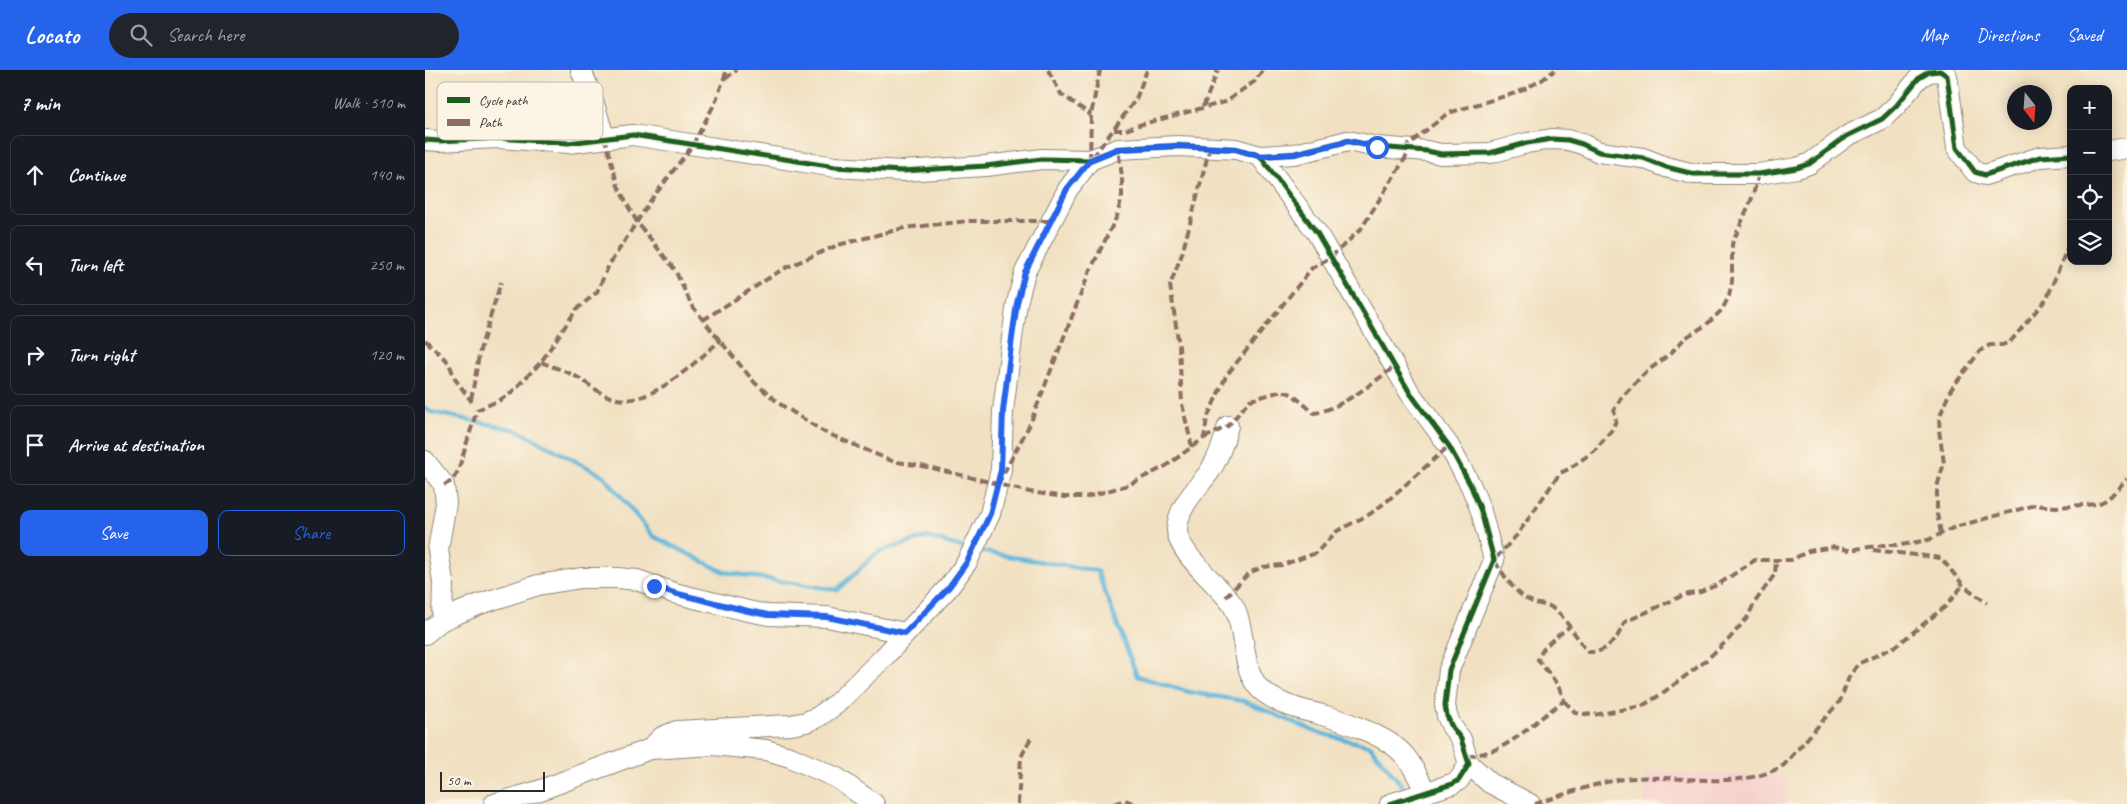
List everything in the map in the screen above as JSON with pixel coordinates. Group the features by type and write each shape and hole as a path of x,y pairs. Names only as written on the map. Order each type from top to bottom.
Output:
{"street":[{"path":"581,70 586,82"},
{"path":"603,134 604,138 633,135 835,167 902,171 986,166 1042,159 1090,160 1117,149 1177,146 1236,149 1260,156 1294,154 1348,141 1377,147 1427,150 1441,154 1490,153 1527,143 1552,139 1568,140 1599,152 1643,158 1666,167 1694,174 1759,174 1797,168 1809,164 1847,136 1882,118 1896,106 1919,78 1929,72 1940,71 1947,76 1957,148 1975,172 1985,175 2040,158 2067,155"},
{"path":"425,140 459,140"},
{"path":"526,140 568,143 590,140"},
{"path":"2112,150 2127,148"},
{"path":"1260,156 1317,233 1410,393 1449,446 1471,486 1481,512 1494,560 1449,670 1445,705 1449,722 1461,739 1469,764 1490,783 1530,804"},
{"path":"650,749 662,737 677,731 791,725 818,717 849,692 949,587 967,562 990,514 1001,470 1003,411 1017,303 1025,272 1067,189 1090,160"},
{"path":"1228,426 1221,452 1211,470 1181,513 1176,530 1183,546 1204,574 1233,604 1238,615 1245,656 1259,688 1276,701 1350,724 1397,748 1410,763 1424,794"},
{"path":"425,462 444,485 446,503 432,538 443,582 442,620"},
{"path":"425,634 442,620 480,604 538,585 581,578 637,580 674,593 768,615 827,617 905,633"},
{"path":"494,804 537,791 650,749 713,745 766,750 804,763 837,778 874,804"},
{"path":"1390,804 1424,794 1459,780 1469,764"}],"shaded area":[{"path":"1646,771 1787,777 1786,804 1645,804"}],"waterway":[{"path":"425,408 431,412 517,430 604,476 653,536 724,572 837,590 878,552 927,537 968,549"},
{"path":"978,551 1097,571 1137,676 1189,692 1244,701 1316,732 1370,746 1408,793"}],"marked path":[{"path":"444,485 452,481 458,471 477,410 511,393 541,362 576,310 597,292 609,265 651,200 692,146 715,103 727,70"},
{"path":"725,79 737,70"},
{"path":"1048,70 1061,94 1091,115"},
{"path":"1090,160 1091,115 1100,70"},
{"path":"1093,157 1136,99 1147,70"},
{"path":"1203,107 1218,70"},
{"path":"1114,130 1126,130 1225,102 1255,81 1263,70"},
{"path":"1403,149 1448,113 1519,92 1542,80 1555,70"},
{"path":"604,137 618,186 628,206 637,222 675,270 691,304 755,383 780,404 824,432 892,461 932,468 1030,492 1064,497 1086,497 1128,485 1166,466 1204,438 1207,418 1226,376 1312,268 1331,257 1361,229 1411,149"},
{"path":"1192,447 1182,404 1179,346 1170,285 1182,254 1210,147"},
{"path":"998,484 1030,424 1089,273 1117,216 1122,196 1122,176 1118,149"},
{"path":"1759,174 1752,198 1732,244 1732,281 1729,296 1722,310 1706,325 1685,338 1671,353 1645,373 1621,398 1614,410 1616,421 1611,431 1594,451 1569,469 1560,473 1517,535 1494,560 1521,595 1535,603 1549,606 1557,612 1567,622 1588,652 1597,652 1606,648 1617,637 1625,622 1684,595 1701,592 1719,584 1755,560 1791,560 1809,551 1833,547 1848,550 1884,545 1901,545 1928,540 1955,527 2035,505 2055,507 2098,504 2108,499 2127,479"},
{"path":"703,320 783,269 838,245 904,228 968,221 1052,221"},
{"path":"1941,533 1937,514 1937,487 1944,463 1939,430 1940,416 1950,391 1980,351 1990,345 2002,345 2010,342 2047,298 2067,249"},
{"path":"471,400 480,350 501,282"},
{"path":"425,340 449,363 455,379 472,402"},
{"path":"541,362 577,377 606,395 617,399 630,399 645,396 673,380 721,340"},
{"path":"1204,438 1228,426 1250,400 1282,391 1292,394 1314,413 1324,411 1345,401 1394,367"},
{"path":"1226,597 1249,573 1263,567 1282,565 1316,553 1337,531 1370,514 1386,502 1449,446"},
{"path":"1873,550 1941,558 1963,585 1987,603"},
{"path":"1564,701 1576,713 1594,715 1642,706 1660,695 1703,663 1729,639 1747,618 1755,602 1775,574 1776,561"},
{"path":"1535,804 1584,788 1622,779 1731,780 1767,773 1784,765 1840,701 1849,677 1858,664 1896,646 1946,606 1963,585"},
{"path":"1468,757 1501,747 1564,701 1557,684 1538,660 1547,645 1569,627"},
{"path":"1018,804 1021,757 1031,738"},
{"path":"1114,804 1125,800 1135,804"}],"cycle path":[{"path":"1260,156 1294,154 1348,141 1377,147 1441,154 1490,153 1527,143 1552,139 1568,140 1599,152 1643,158 1666,167 1694,174 1759,174 1797,168 1809,164 1847,136 1882,119 1896,106 1919,78 1929,72 1940,71 1947,76 1957,148 1975,172 1985,175 2040,157 2067,155"},
{"path":"603,139 633,135 835,167 902,171 986,166 1042,159 1090,160 1118,149 1178,146 1236,149 1260,156 1317,233 1410,393 1449,446 1471,486 1481,511 1494,560 1449,670 1445,705 1447,716 1461,739 1469,764 1459,780 1452,784 1390,804"},
{"path":"425,140 459,140"},
{"path":"526,140 568,143 592,140"}],"route":[{"path":"654,586 728,607 768,615 827,617 905,633 949,587 967,562 990,514 1001,470 1003,411 1017,303 1025,272 1067,189 1090,160 1117,149 1177,146 1236,149 1260,156 1294,154 1336,142 1348,141 1377,147"}]}
